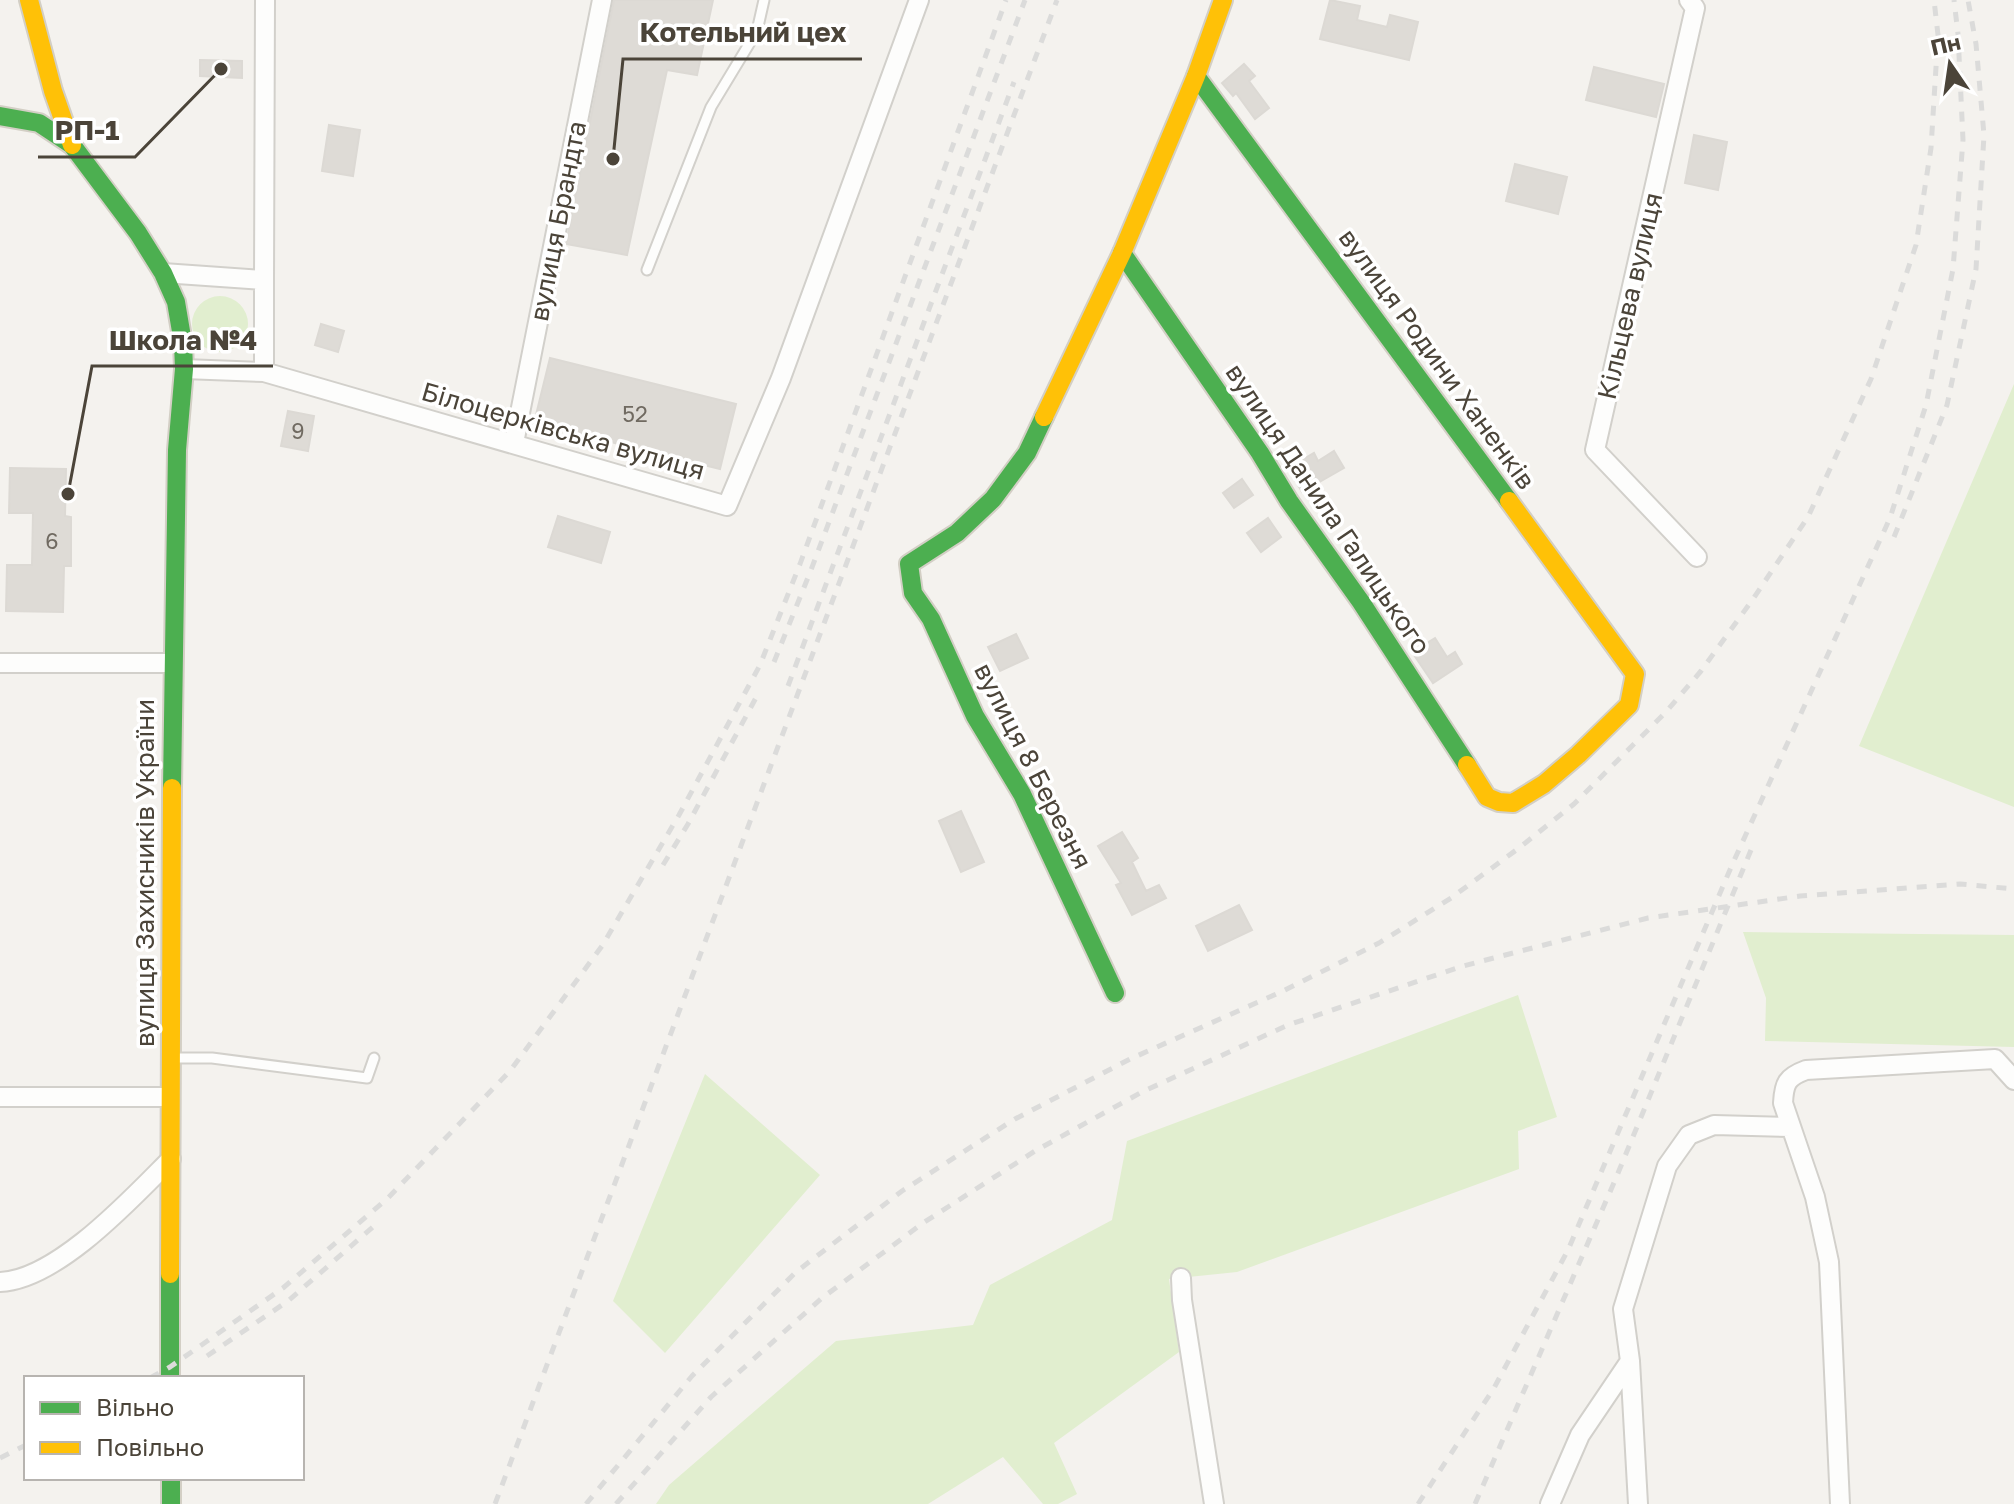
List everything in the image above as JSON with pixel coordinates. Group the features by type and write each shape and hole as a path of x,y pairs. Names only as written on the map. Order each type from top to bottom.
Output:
{"street":[{"path":"29,0 53,91 72,145 138,233 163,273 176,302 184,369"},
{"path":"264,372 265,0"},
{"name":"вулиця Брандта","path":"514,443 602,0"},
{"name":"Білоцерківська вулиця","path":"184,369 264,372 727,506 781,378 919,0"},
{"path":"1122,253 1196,76 1223,0"},
{"name":"Кільцева вулиця","path":"1689,0 1695,8 1595,450 1697,557"},
{"name":"вулиця Родини Ханенків","path":"1196,76 1635,674 1629,705 1544,784 1513,803 1487,797"},
{"path":"0,116 39,123 72,145"},
{"name":"вулиця 8 Березня","path":"1115,993 1022,794 975,716 931,619 913,593 909,564 957,533 993,499 1027,453 1122,253"},
{"name":"вулиця Данила Галицького","path":"1122,253 1361,602 1487,797"},
{"path":"163,273 264,280"},
{"name":"вулиця Захисників України","path":"170,1376 173,663 177,450 184,369"},
{"path":"0,663 173,663"},
{"path":"1840,1504 1829,1262 1815,1197 1783,1103 1784,1086 1793,1075 1806,1070 1995,1059 2014,1080"},
{"path":"0,1097 170,1097"},
{"path":"1638,1504 1630,1361 1623,1309 1667,1166 1689,1135 1714,1125 1790,1127"},
{"path":"0,1282 14,1282 64,1255 118,1212 171,1159"},
{"path":"1181,1278 1214,1504"},
{"path":"1550,1504 1580,1435 1630,1361"},
{"path":"171,1480 171,1504"}],"lane":[{"path":"647,270 711,107 757,31 764,0"},
{"path":"170,1058 212,1058 367,1078 374,1058"}],"green space":[{"path":"220,296 240,304 248,324 240,344 220,352 200,344 192,324 200,304"},
{"path":"2014,384 2014,807 1859,746"},
{"path":"1743,932 2014,935 2014,1047 1765,1041 1766,998"},
{"path":"1518,995 1557,1117 1518,1131 1519,1169 1237,1272 1169,1279 1179,1352 1054,1443 1077,1494 1058,1504 1043,1504 1003,1457 928,1504 656,1504 669,1485 836,1341 973,1325 990,1285 1112,1220 1127,1141"},
{"path":"705,1074 820,1175 665,1353 613,1301"}],"building":[{"path":"614,0 713,0 697,75 667,70 627,255 566,244"},
{"path":"1330,0 1360,6 1357,20 1387,27 1390,15 1418,22 1409,60 1320,39"},
{"path":"200,60 242,61 242,78 200,76"},
{"path":"1244,64 1255,76 1249,81 1269,108 1255,119 1236,93 1233,96 1222,83"},
{"path":"1594,67 1664,84 1656,117 1586,100"},
{"path":"329,125 360,130 353,176 322,171"},
{"path":"1694,135 1727,142 1718,190 1685,183"},
{"path":"1515,164 1567,177 1558,214 1506,201"},
{"path":"321,324 344,331 338,352 315,345"},
{"path":"550,358 736,404 720,469 534,423"},
{"path":"288,411 314,416 308,451 281,446"},
{"path":"1334,451 1344,468 1302,492 1288,468 1314,453 1318,461"},
{"path":"10,468 66,469 65,516 71,517 71,566 64,566 63,612 6,611 7,565 32,565 33,513 9,513"},
{"path":"1242,479 1253,495 1234,508 1223,493"},
{"path":"558,516 610,532 601,563 548,547"},
{"path":"1268,518 1281,537 1261,552 1247,533"},
{"path":"1016,634 1028,658 1000,671 988,647"},
{"path":"1435,638 1447,657 1455,652 1462,664 1433,683 1412,652"},
{"path":"961,811 984,862 961,872 939,821"},
{"path":"1122,832 1138,858 1132,862 1146,891 1159,885 1166,898 1132,915 1116,885 1121,883 1098,846"},
{"path":"1239,905 1252,930 1208,951 1196,926"}],"railway":[{"path":"154,1376 283,1288 388,1198 510,1071 602,946 679,815 760,665 800,564 1006,0"},
{"path":"774,662 1025,0"},
{"path":"495,1504 1057,0"},
{"path":"586,1504 692,1376 796,1272 902,1191 1015,1119 1130,1059 1283,991 1379,943 1451,898 1574,804 1665,713 1701,671 1808,517 1871,379 1916,245 1931,148 1938,35 1934,0"},
{"path":"1418,1504 1494,1388 1568,1250 1732,865 1890,518 1926,405 1953,269 1963,140 1954,0"},
{"path":"1894,537 1947,405 1976,269 1984,135 1976,44 1968,0"},
{"path":"788,686 1014,82"},
{"path":"663,865 758,694"},
{"path":"1475,1504 1616,1178 1751,850"},
{"path":"616,1504 711,1397 822,1298 923,1223 1035,1151 1142,1092 1288,1025 1463,966 1648,918 1800,896 1960,884 2014,889"},
{"path":"207,1356 288,1301 374,1226"},
{"path":"0,1458 24,1446"}],"traffic: fast":[{"path":"1196,76 1509,501"},
{"path":"0,116 39,123 72,145 138,233 163,273 176,302 184,369 177,450 172,788"},
{"path":"1122,253 1361,602 1467,765"},
{"path":"1044,417 1027,453 993,499 957,533 909,564 913,593 931,619 975,716 1022,794 1115,993"},
{"path":"170,1274 170,1376"},
{"path":"171,1480 171,1504"}],"traffic: slow":[{"path":"29,0 53,91 72,145"},
{"path":"1044,417 1122,253 1196,76 1223,0"},
{"path":"1467,765 1487,797 1513,803 1544,784 1629,705 1635,674 1509,501"},
{"path":"170,1274 172,788"}],"place":[{"name":"РП-1","path":"221,69"},
{"name":"Котельний цех","path":"613,159"},
{"name":"Школа №4","path":"68,494"}]}
